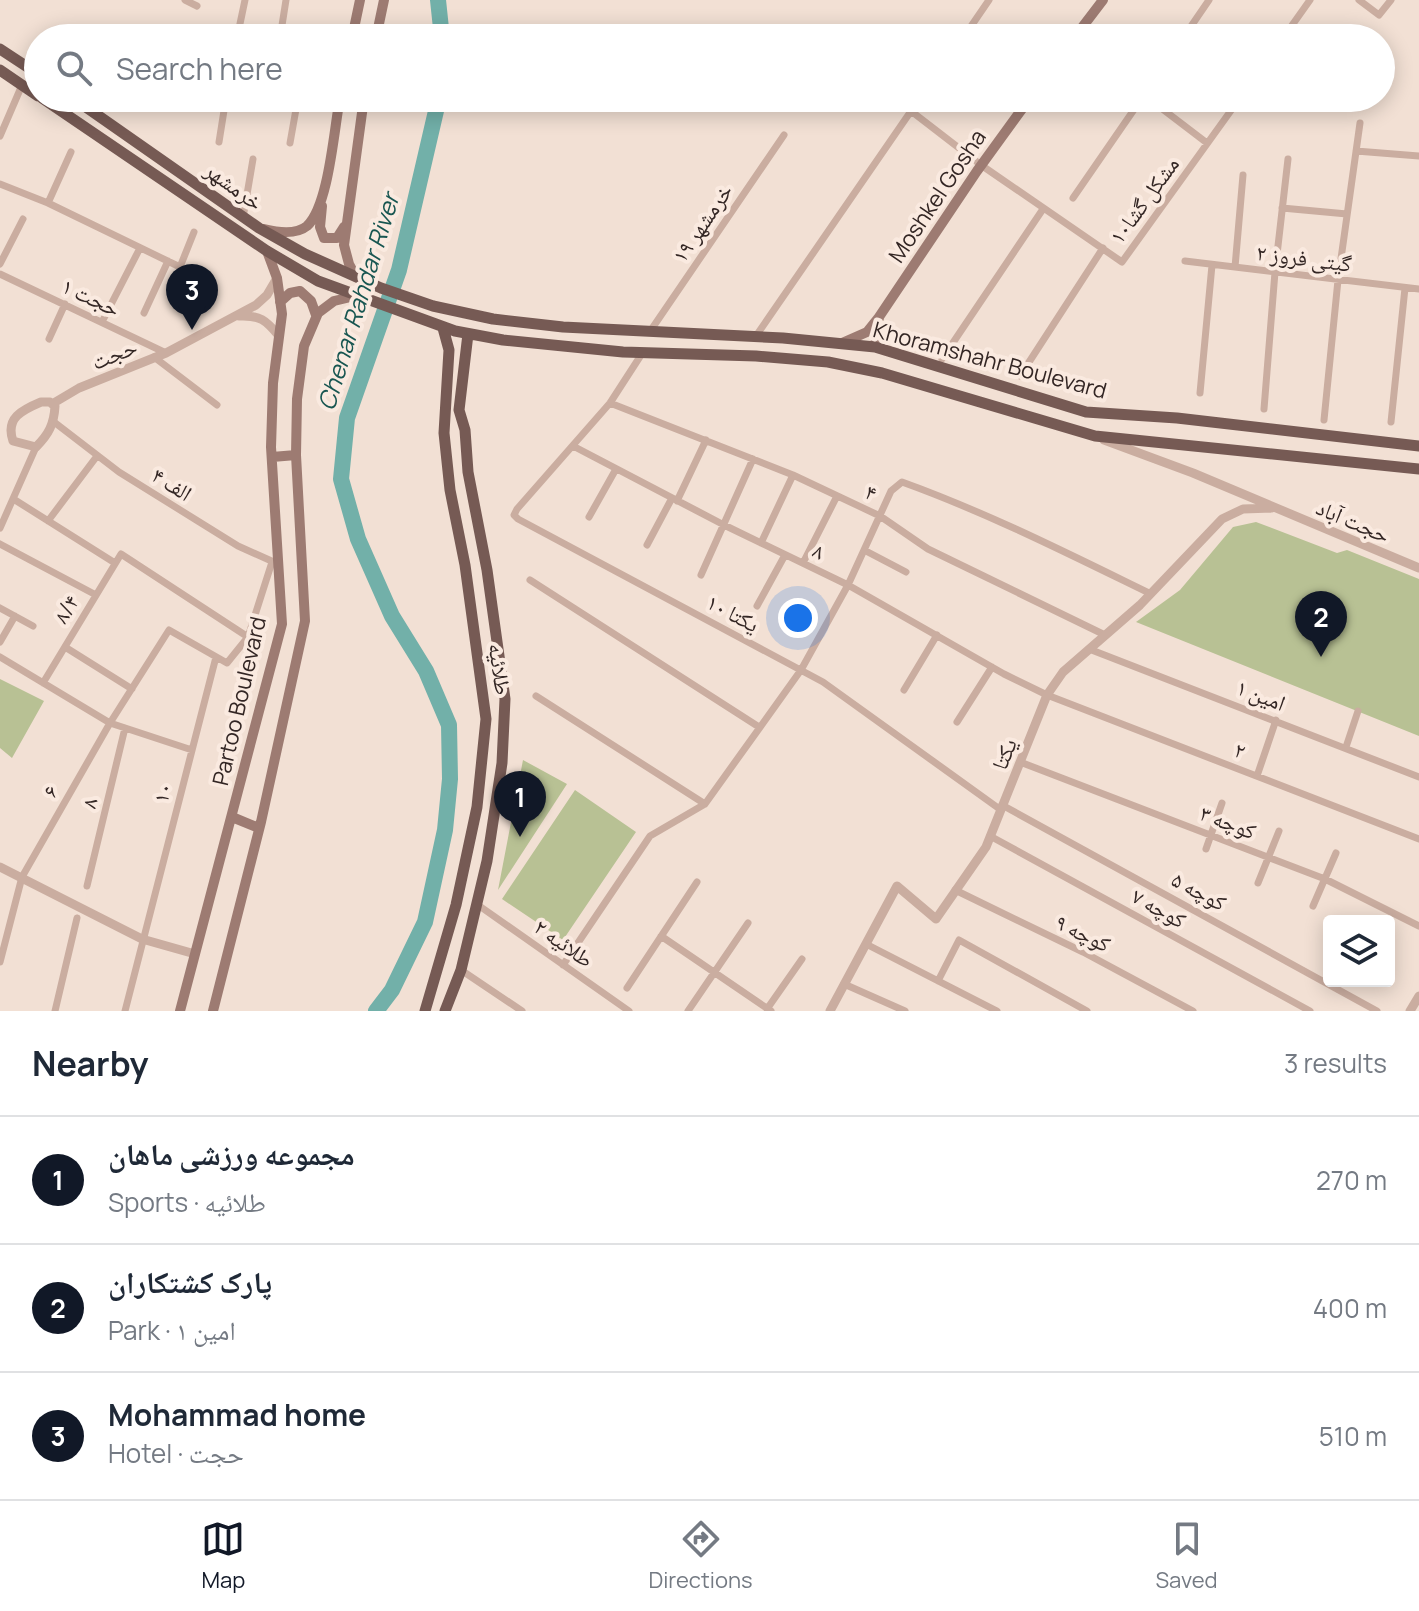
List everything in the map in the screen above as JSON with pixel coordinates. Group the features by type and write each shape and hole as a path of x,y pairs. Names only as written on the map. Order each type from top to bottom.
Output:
{"main road":[{"path":"355,24 360,0"},
{"path":"379,24 384,0"},
{"path":"1085,24 1103,0"},
{"path":"0,49 24,65"},
{"name":"خرمشهر","path":"0,70 22,85"},
{"name":"خرمشهر","path":"62,112 267,251 318,281 443,328 468,334 643,352 828,362 882,373 1095,436 1419,469"},
{"name":"خرمشهر","path":"94,112 259,228 305,254 407,299"},
{"path":"338,112 320,227 324,238 332,240 339,236 347,214"},
{"path":"358,278 349,264 344,245 362,112"},
{"name":"Moshkel Gosha","path":"879,317 1020,112"},
{"path":"129,157 138,142"},
{"path":"259,228 279,232 298,230 307,225 323,200"},
{"name":"Partoo Boulevard","path":"180,1011 282,624 275,563 272,457 273,383 282,314 277,278 267,251"},
{"path":"280,302 290,293 300,291 311,301 316,315 334,301 355,296"},
{"name":"Khoramshahr Boulevard","path":"407,299 493,319 563,327 756,336 875,347 1086,412 1177,418 1419,446"},
{"name":"Partoo Boulevard","path":"213,1011 259,828 305,621 296,455 297,399 304,346 316,315"},
{"path":"841,343 867,332 879,317"},
{"path":"875,347 879,317"},
{"name":"طلائیه","path":"425,1011 456,905 477,807 486,719 465,565 450,490 444,433 449,350 443,328"},
{"name":"طلائیه","path":"445,1011 461,970 478,905 502,763 505,699 490,585 468,472 465,430 459,410 468,334"},
{"path":"272,457 296,455"},
{"path":"232,817 259,828"}],"street":[{"path":"185,0 197,6"},
{"path":"240,24 245,0"},
{"path":"282,24 286,0"},
{"path":"973,24 989,0"},
{"path":"1193,24 1209,0"},
{"path":"1293,24 1310,0"},
{"path":"1359,0 1379,15 1391,0"},
{"path":"0,136 22,85"},
{"path":"219,142 224,112"},
{"path":"290,143 296,112"},
{"path":"756,336 910,112"},
{"name":"مشکل گشا۱۰","path":"912,112 981,165 1122,262 1230,112"},
{"path":"1073,198 1132,112"},
{"path":"1166,112 1207,143"},
{"path":"1324,420 1338,280 1360,123"},
{"name":"۱۹ خرمشهر","path":"651,330 784,135"},
{"path":"1356,151 1419,156"},
{"path":"48,203 71,152"},
{"path":"243,218 253,159"},
{"path":"1264,409 1288,159"},
{"path":"1235,267 1243,175"},
{"path":"0,184 48,203 180,267 194,232"},
{"path":"1282,208 1347,214"},
{"path":"942,359 1043,209"},
{"path":"0,264 23,219"},
{"path":"102,322 140,248"},
{"path":"1020,376 1103,248"},
{"path":"144,313 168,261"},
{"name":"گیتی فروز ۲","path":"1185,261 1419,289"},
{"path":"1200,393 1212,265"},
{"name":"حجت ۱","path":"0,274 166,353"},
{"name":"حجت","path":"52,404 79,388 166,353 256,305 267,295 277,278"},
{"path":"1391,422 1405,288"},
{"path":"49,339 65,304"},
{"path":"232,317 256,315 279,336"},
{"path":"573,446 610,403 643,352"},
{"path":"154,357 217,405"},
{"path":"0,528 36,447 54,422 55,406 52,404 41,402 13,418 10,431 13,441 36,447"},
{"name":"۴","path":"610,403 793,475 880,516 928,549 1105,635"},
{"name":"۴ الف","path":"54,422 97,456 238,546 275,563"},
{"path":"0,423 11,425"},
{"name":"حجت آباد","path":"1095,436 1193,473 1419,568"},
{"path":"647,545 706,440"},
{"name":"۸","path":"573,446 848,585 1047,695"},
{"name":"۱۰ یکتا","path":"573,446 517,509 514,515 518,519 823,682 1001,808"},
{"path":"48,521 97,456"},
{"path":"701,575 753,459"},
{"path":"589,517 616,469"},
{"path":"761,543 793,475"},
{"path":"563,965 650,836 705,804 801,670 848,585 891,491 902,482 961,503 1151,594"},
{"path":"803,563 837,496"},
{"path":"15,500 115,563"},
{"name":"یکتا","path":"830,1011 897,886 936,919 986,847 1047,695 1063,672 1151,594 1222,519 1243,509 1272,508"},
{"path":"0,544 96,595"},
{"path":"864,550 906,572"},
{"name":"۸/۴","path":"43,683 121,554 248,637"},
{"path":"757,606 785,555"},
{"path":"216,657 227,663 248,637 275,563"},
{"path":"530,580 759,727"},
{"path":"0,608 33,626"},
{"path":"0,642 15,616"},
{"name":"۶","path":"0,962 22,877 110,723 169,630 216,657"},
{"path":"904,690 937,635"},
{"path":"65,647 132,689"},
{"name":"امین ۱","path":"1089,649 1419,777"},
{"path":"0,657 110,723 192,750"},
{"name":"۱۰","path":"125,1011 216,657"},
{"path":"957,722 992,667"},
{"name":"۲","path":"1047,695 1419,839"},
{"path":"536,696 705,804"},
{"path":"1346,747 1358,711"},
{"path":"1257,776 1276,720"},
{"name":"۸","path":"87,886 125,728"},
{"name":"کوچه ۳","path":"1020,762 1325,879 1419,926"},
{"path":"1206,849 1222,803"},
{"name":"کوچه ۵","path":"1001,808 1377,1011"},
{"path":"1258,883 1279,831"},
{"name":"کوچه ۷","path":"990,836 1310,1011"},
{"path":"1313,906 1336,853"},
{"path":"0,867 142,939 195,954"},
{"path":"627,988 697,882"},
{"name":"کوچه ۹","path":"955,890 1083,952 1193,1011"},
{"name":"طلائیه ۲","path":"478,905 629,1011"},
{"path":"55,1011 77,918"},
{"path":"688,1011 748,923"},
{"path":"661,936 768,1010 802,959"},
{"path":"938,981 959,940 1087,1011"},
{"path":"866,944 997,1011"},
{"path":"461,970 522,1011"},
{"path":"844,984 905,1011"},
{"path":"1410,1011 1419,996"}],"green space":[{"path":"1256,522 1337,553 1347,550 1419,579 1419,736 1136,622 1180,590 1233,527"},
{"path":"0,679 44,701 12,758 0,748"},
{"path":"523,760 567,784 498,890"},
{"path":"575,790 636,832 563,940 502,899"}],"waterway":[{"name":"Chenar Rahdar River","path":"438,0 441,24"},
{"name":"Chenar Rahdar River","path":"376,1011 392,990 425,922 445,830 450,779 449,725 426,671 392,616 358,539 341,479 347,418 399,270 436,112"}],"place":[{"name":"Mohammad home","path":"192,330"},
{"name":"پارک کشتکاران","path":"1321,657"},
{"name":"مجموعه ورزشی ماهان","path":"520,837"}]}
